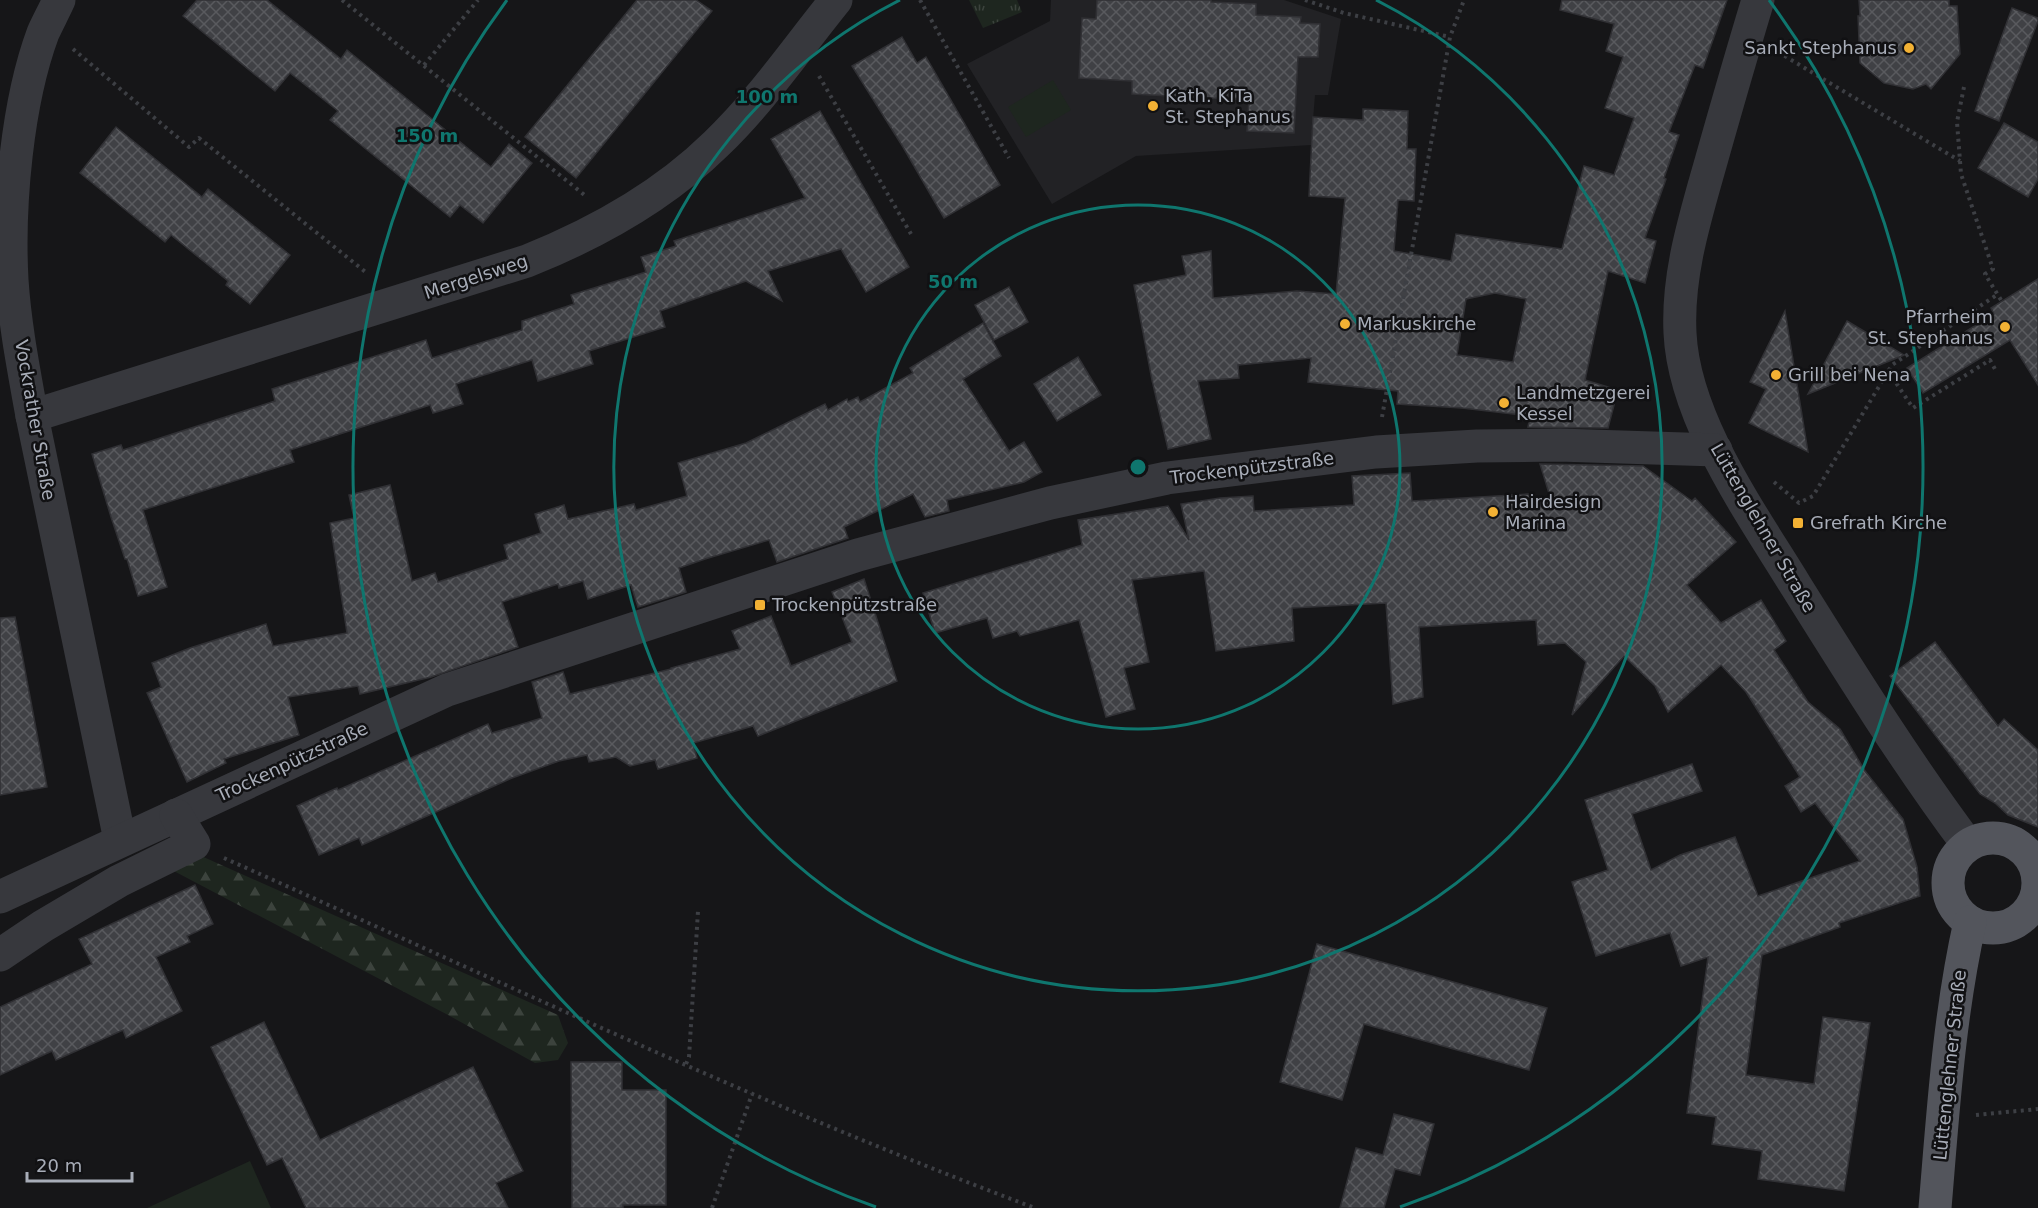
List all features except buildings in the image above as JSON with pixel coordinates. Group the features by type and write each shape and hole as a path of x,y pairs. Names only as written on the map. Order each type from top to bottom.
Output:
{"main road":[{"path":"1997,837 2011,841 2024,850 2034,862 2038,876 2037,893 2031,909 2019,921 2003,927 1986,928 1970,922 1950,900 1949,869 1968,845 1982,839 1997,837"},
{"name":"Lüttenglehner Straße","path":"1935,1208 1962,958 1970,922"}],"street":[{"name":"Vockrather Straße","path":"59,0 43,33 31,74 20,128 11,241 14,293 32,416 120,840"},
{"name":"Mergelsweg","path":"32,416 527,261 574,242 651,198 682,175 716,144 743,116 836,0"},
{"name":"Lüttenglehner Straße","path":"1758,0 1689,242 1680,303 1680,334 1688,382 1716,450 1736,489 1832,645 1928,790 1968,845"},
{"name":"Trockenpützstraße","path":"0,897 447,690 858,555 1050,503 1167,478 1376,452 1467,447 1559,446 1716,450"},
{"path":"0,955 43,926 119,881 195,844 176,815"}],"path":[{"path":"342,0 599,207 610,223"},
{"path":"424,65 478,0"},
{"path":"920,0 1009,159"},
{"path":"1305,0 1344,14 1450,37"},
{"path":"1376,452 1450,37 1464,0"},
{"path":"43,33 68,45 189,147 199,138 386,289 393,304"},
{"path":"1748,34 1960,162"},
{"path":"800,44 911,234"},
{"path":"1964,87 1957,122 1961,174 1993,269 1986,274 2001,300"},
{"path":"1799,503 1813,496 1892,365 1998,294"},
{"path":"1888,371 1913,408 1990,360 1996,371"},
{"path":"195,844 752,1094 898,1155 1035,1208"},
{"path":"686,1064 689,1057 698,912"},
{"path":"712,1208 752,1094"},
{"path":"1943,1118 2038,1109"}],"shaded area":[{"name":"Kath. KiTa St. Stephanus","path":"1051,0 1284,0 1341,19 1328,95 1315,95 1311,145 1136,156 1052,204 967,64 1050,21"}],"green space":[{"path":"969,0 1017,0 1022,12 983,28"},
{"path":"1053,80 1071,110 1026,137 1008,107"},
{"path":"199,855 558,1015 568,1043 558,1060 535,1063 170,869"},
{"path":"250,1161 271,1208 147,1208"}],"place":[{"name":"Sankt Stephanus","path":"1909,48"},
{"name":"Kath. KiTa St. Stephanus","path":"1153,106"},
{"name":"Markuskirche","path":"1345,324"},
{"name":"Pfarrheim St. Stephanus","path":"2005,327"},
{"name":"Grill bei Nena","path":"1776,375"},
{"name":"Landmetzgerei Kessel","path":"1504,403"},
{"name":"Hairdesign Marina","path":"1493,512"},
{"name":"Grefrath Kirche","path":"1798,523"},
{"name":"Trockenpützstraße","path":"760,605"}]}
